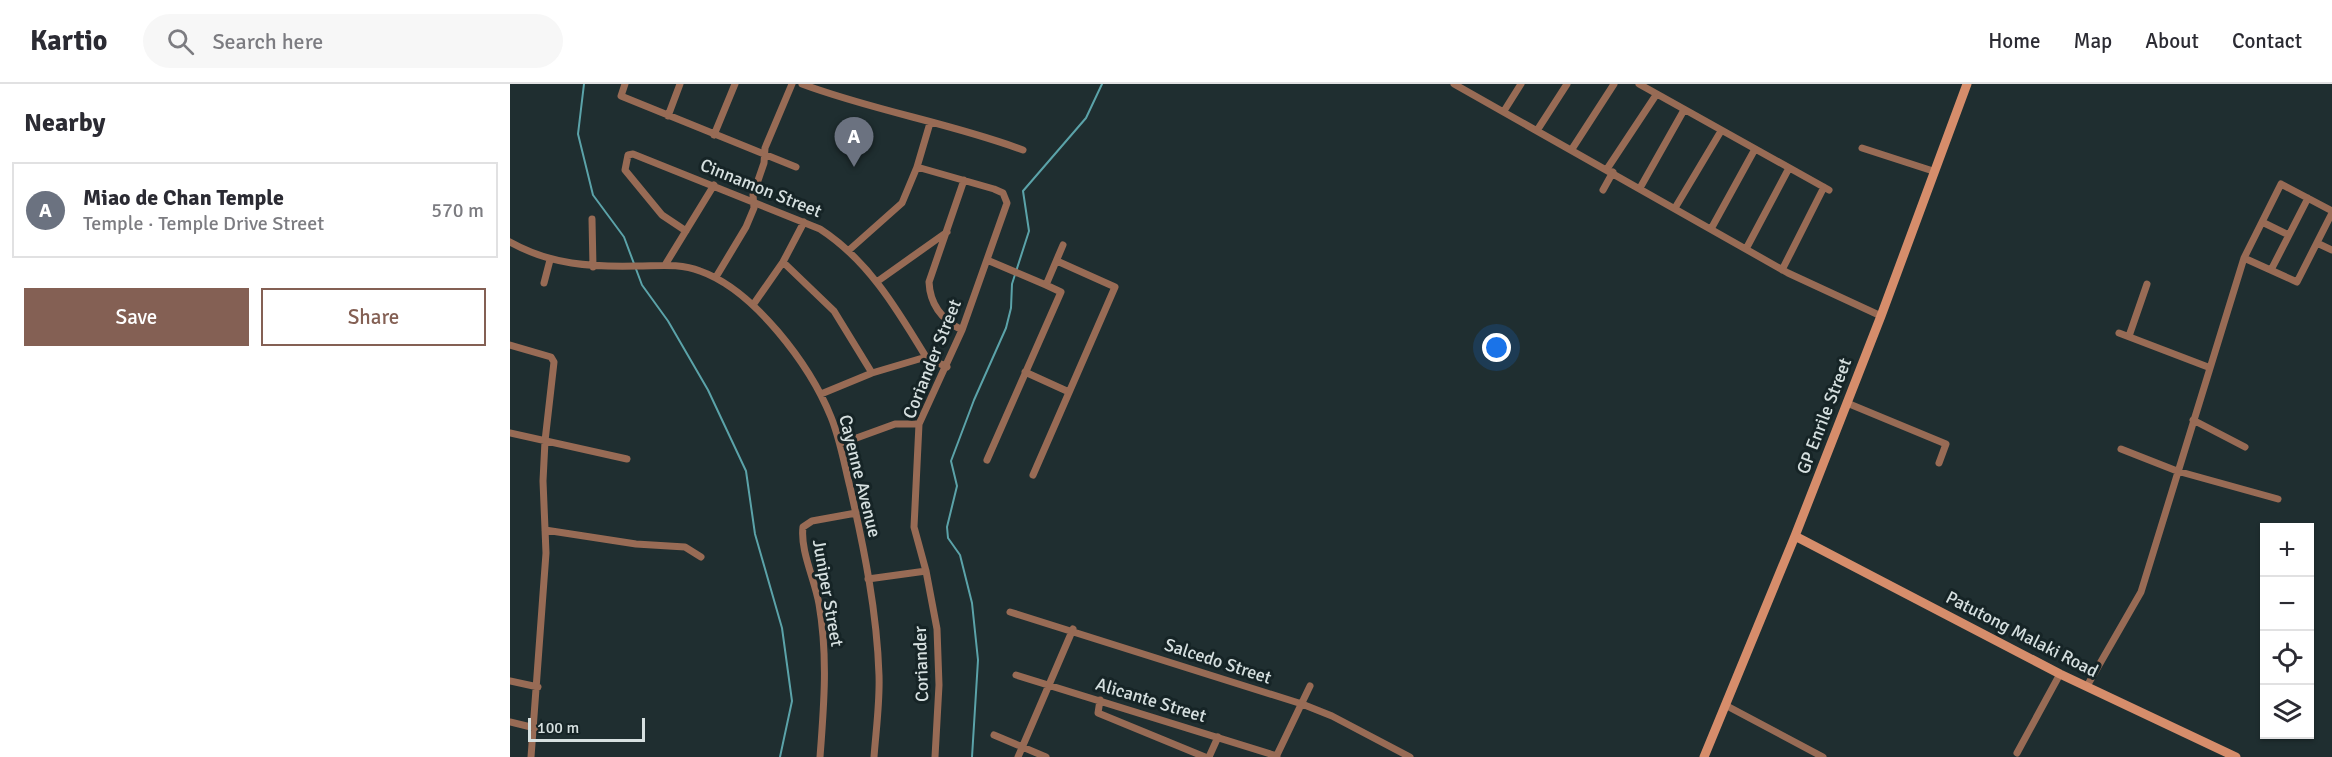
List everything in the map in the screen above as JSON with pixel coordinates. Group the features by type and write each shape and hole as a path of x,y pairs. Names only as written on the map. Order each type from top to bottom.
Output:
{"street":[{"path":"625,84 621,96 796,167"},
{"path":"668,116 680,84"},
{"path":"714,135 735,84"},
{"path":"716,277 746,227 754,208 753,195 766,156 765,148 792,84"},
{"path":"801,84 930,123 992,138 1023,150"},
{"path":"1504,111 1521,84"},
{"path":"1538,129 1567,84"},
{"path":"1572,149 1614,84"},
{"path":"1640,84 1656,95 1827,188 1782,270"},
{"name":"GP Enrile Street","path":"1704,757 1796,536 1881,316 1966,84"},
{"path":"1460,85 1782,270 1881,316"},
{"path":"1603,190 1610,171 1656,95"},
{"path":"1640,188 1684,110"},
{"path":"848,251 902,203 917,167 930,123"},
{"path":"1675,208 1721,131"},
{"path":"1862,148 1934,171"},
{"path":"1711,229 1755,149"},
{"name":"Cinnamon Street","path":"686,231 662,215 625,170 628,155 633,154 714,184 826,232 878,281 926,357"},
{"path":"917,167 964,180 929,282 929,289 940,314 962,330"},
{"path":"1746,249 1789,168"},
{"name":"Coriander Street","path":"927,571 914,527 919,424 962,330 1006,197 993,189 964,180"},
{"path":"665,265 714,184"},
{"path":"2087,686 2141,592 2208,367 2244,258 2281,184 2332,212 2297,282 2244,258"},
{"path":"2271,270 2308,198"},
{"path":"592,219 593,267"},
{"path":"753,305 783,262 804,222"},
{"path":"2262,222 2289,235"},
{"path":"878,281 947,232"},
{"name":"Cayenne Avenue","path":"510,242 533,255 550,260 593,267 665,265 697,269 716,277 753,305 771,324 821,394 840,444 868,579 879,678 874,757"},
{"path":"2318,243 2332,250"},
{"path":"1046,285 1063,245"},
{"path":"544,283 550,260"},
{"path":"987,260 1060,292 987,460"},
{"path":"1033,475 1115,287 1056,261"},
{"path":"783,262 834,311 872,373"},
{"path":"2129,336 2146,284"},
{"path":"2119,333 2208,367"},
{"path":"510,345 550,357 554,362 545,441 546,554 535,728 531,757"},
{"path":"821,394 872,373 926,357 947,367"},
{"path":"1025,372 1069,392"},
{"path":"1847,403 1947,444 1939,463"},
{"path":"2193,420 2245,447"},
{"path":"840,444 895,424 919,424"},
{"path":"510,433 627,459"},
{"path":"2121,449 2177,471 2278,499"},
{"name":"Juniper Street","path":"820,757 826,674 824,647 819,603 802,527 812,521 856,513"},
{"path":"545,530 636,544 685,547 701,557"},
{"name":"Patutong Malaki Road","path":"1796,536 2060,674 2230,756"},
{"path":"868,579 927,571"},
{"name":"Coriander","path":"927,571 938,629 939,661 934,757"},
{"name":"Salcedo Street","path":"1010,612 1072,629 1302,704 1341,720 1410,757"},
{"path":"1018,757 1072,629"},
{"path":"2017,753 2060,674"},
{"name":"Alicante Street","path":"1016,675 1276,757"},
{"path":"510,681 538,687"},
{"path":"1276,757 1310,686"},
{"path":"1100,700 1098,712 1207,757 1218,737"},
{"path":"1727,706 1823,757"},
{"path":"510,722 535,728"},
{"path":"994,735 1046,757"}],"waterway":[{"path":"584,84 578,134 593,195 624,237 642,285 668,321 708,390 746,471 755,534 782,628 792,701 780,757"},
{"path":"972,757 978,660 972,603 960,555 948,538 947,527 957,486 951,461 974,400 1006,328 1011,308 1012,284 1029,231 1023,191 1086,118 1102,84"}],"place":[{"name":"Miao de Chan Temple","path":"854,167"}]}
